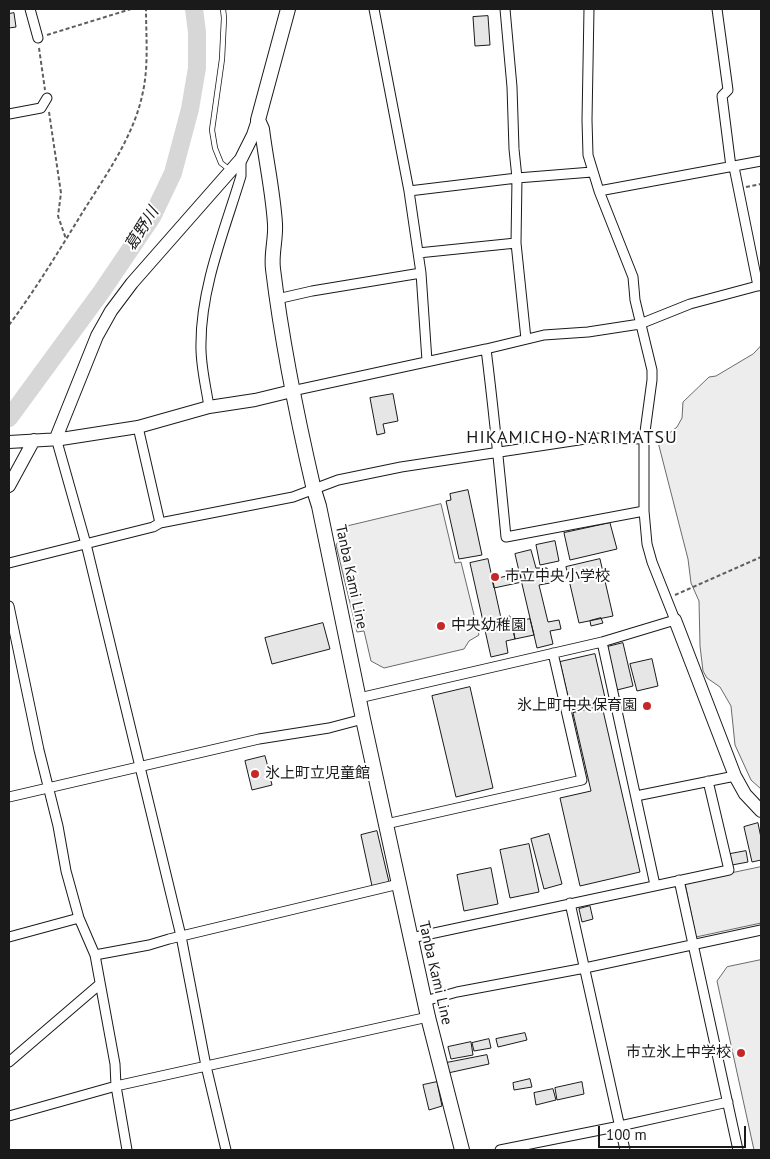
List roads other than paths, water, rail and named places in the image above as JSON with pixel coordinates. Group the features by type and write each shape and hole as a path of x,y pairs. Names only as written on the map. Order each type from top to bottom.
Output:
{"main road":[{"name":"Tanba Kami Line","path":"288,9 258,120 274,212 273,266 277,299 292,391 319,506 410,938 462,1150"},
{"path":"56,438 97,336 111,312 132,283 242,157 258,120"},
{"path":"242,157 258,152 266,160"},
{"path":"9,442 31,441 138,427 209,407 255,400 292,391"},
{"path":"9,486 31,441"},
{"path":"675,620 735,776 745,794 761,811"}],"street":[{"path":"30,9 38,38"},
{"path":"374,9 409,191 421,273 427,361"},
{"path":"504,9 512,86 517,178 516,243 526,340"},
{"path":"359,698 602,642 675,620 652,562 647,544 644,511 644,439 652,370 635,300 633,277 599,191 588,155 589,9"},
{"path":"292,391 544,335 588,332 640,324 690,304 760,285 732,167 722,96 728,90 717,9"},
{"path":"9,114 41,108 47,98"},
{"path":"209,407 201,344 203,312 241,176 242,157"},
{"path":"599,191 761,161"},
{"path":"409,191 517,178 592,172"},
{"path":"418,253 516,243"},
{"path":"277,299 312,291 421,273"},
{"path":"486,349 496,428 506,537 644,511"},
{"path":"138,427 160,522"},
{"path":"56,438 86,544 141,767 152,820 181,936 206,1066 226,1150"},
{"path":"9,563 153,527 160,522 293,497 338,480 401,466 592,438 644,439"},
{"path":"9,606 39,750 58,826 66,871 79,918 94,954 115,1064 116,1086 127,1150"},
{"path":"602,642 656,885"},
{"path":"386,824 582,780 553,653"},
{"path":"9,797 259,739 329,728 363,719"},
{"path":"636,796 735,776"},
{"path":"410,938 729,870 708,781"},
{"path":"679,880 738,1150"},
{"path":"94,954 149,945 399,884"},
{"path":"570,903 625,1150"},
{"path":"9,937 79,918"},
{"path":"425,1001 457,992 585,968 761,930"},
{"path":"9,1062 100,984"},
{"path":"9,1116 116,1086 428,1017"},
{"path":"500,1150 728,1102"}],"lane":[{"path":"223,9 222,59 212,130 215,148 221,162 231,171"}],"waterway":[{"name":"葛野川","path":"9,418 102,291 152,217 173,173 190,109 197,68 197,32 194,9"}],"place":[{"name":"市立中央小学校","path":"495,577"},
{"name":"中央幼稚園","path":"441,626"},
{"name":"氷上町中央保育園","path":"647,706"},
{"name":"氷上町立児童館","path":"255,774"},
{"name":"市立氷上中学校","path":"741,1053"}],"district":[{"name":"HIKAMICHO-NARIMATSU","path":"572,438"}]}
